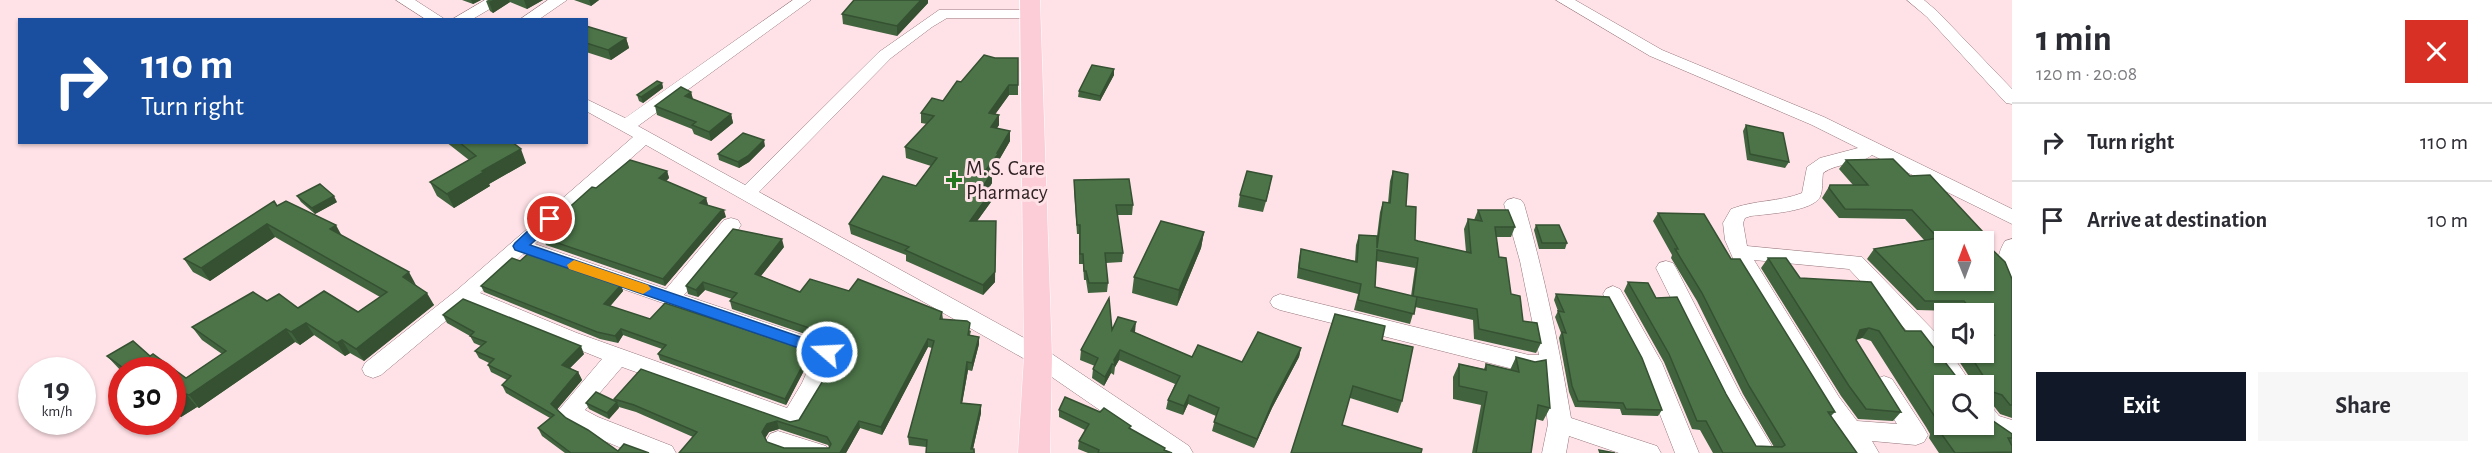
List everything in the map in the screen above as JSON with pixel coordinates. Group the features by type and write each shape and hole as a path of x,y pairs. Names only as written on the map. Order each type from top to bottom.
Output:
{"main road":[{"path":"1030,6 1038,356 1034,453"}],"street":[{"path":"404,0 436,18"},
{"path":"462,18 497,0"},
{"path":"529,18 559,0"},
{"path":"626,126 803,0"},
{"path":"1564,0 1656,53 1818,122 2012,218"},
{"path":"1915,0 1932,14 2012,99"},
{"path":"747,194 885,55 944,13 1030,6"},
{"path":"588,105 1038,356 1181,453"},
{"path":"373,369 464,295 644,137"},
{"path":"1867,453 1795,347 1749,272 1735,240 1734,223 1738,214 1748,210 1790,206 1811,196 1814,171 1820,166 1826,162 1861,155 1871,147"},
{"path":"1514,204 1530,261 1551,362 1560,424 1554,453"},
{"path":"670,298 731,225"},
{"path":"520,246 827,352 812,386 774,447 818,453"},
{"path":"2012,246 2007,258 2008,278 2012,284"},
{"path":"1740,252 1855,262 1928,339 1954,375"},
{"path":"1666,268 1733,401 1764,453"},
{"path":"1613,294 1651,363 1665,405 1687,453"},
{"path":"464,295 616,357 792,419"},
{"path":"1280,302 1529,364 1551,362"},
{"path":"616,357 569,412 590,424 664,453"},
{"path":"1850,430 1916,435 1874,368"},
{"path":"1560,424 1649,453"},
{"path":"1994,425 2003,426 2012,437"}],"building":[{"path":"854,0 921,0 897,26 842,14"},
{"path":"588,27 626,38 608,50 588,44"},
{"path":"984,55 995,58 1018,58 1018,85 1009,85 989,113 999,115 991,127 1010,131 997,153 999,153 985,171 992,173 983,186 993,189 970,221 996,221 995,272 983,285 905,250 909,247 849,224 883,176 916,186 937,158 905,147 934,116 921,113 932,98 943,101 957,81 961,82"},
{"path":"1092,65 1114,69 1100,96 1079,91"},
{"path":"657,81 662,83 641,97 637,95"},
{"path":"681,87 691,92 685,96 731,114 709,132 692,125 696,122 655,106"},
{"path":"1746,125 1783,133 1789,162 1750,154"},
{"path":"743,133 764,140 748,156 738,162 718,154"},
{"path":"461,144 515,144 521,149 447,194 430,182 476,156"},
{"path":"1893,159 1910,176 1930,175 1982,231 1934,231 1934,234 1912,210 1845,209 1829,188 1830,185 1868,185 1846,160"},
{"path":"630,160 667,171 659,178 706,198 700,203 724,210 663,279 543,238 568,215 563,213 592,187 596,188"},
{"path":"1247,171 1272,176 1266,201 1240,195"},
{"path":"1393,171 1408,174 1406,206 1416,207 1415,240 1471,253 1468,219 1482,221 1478,210 1508,210 1515,227 1495,227 1499,257 1506,258 1511,294 1520,296 1523,321 1537,323 1541,343 1479,329 1477,309 1413,296 1418,258 1377,250 1375,287 1417,297 1414,314 1358,300 1361,284 1299,268 1301,249 1357,262 1359,235 1377,236 1377,248 1383,202 1390,203"},
{"path":"1129,179 1133,205 1116,205 1123,253 1105,253 1108,283 1089,283 1086,271 1084,271 1083,254 1080,254 1080,225 1077,225 1074,180"},
{"path":"320,184 334,196 312,208 297,196"},
{"path":"274,201 277,206 286,201 336,225 330,229 409,272 403,277 427,293 356,349 342,340 337,343 306,323 291,332 286,329 189,395 186,394 186,378 226,351 192,327 253,292 267,301 279,294 298,308 324,291 358,312 387,292 267,224 201,268 184,259"},
{"path":"1658,213 1704,214 1731,259 1740,259 1835,412 1828,412 1857,453 1723,453 1706,421 1697,421 1669,354 1628,282 1648,283 1656,298 1677,297 1726,394 1756,446 1782,447 1785,445 1749,386"},
{"path":"1161,221 1204,232 1179,290 1134,277"},
{"path":"1536,225 1559,225 1567,243 1542,243"},
{"path":"733,229 782,239 755,274 800,292 810,279 849,291 858,279 942,312 940,319 967,321 970,323 968,335 979,337 972,363 967,362 961,403 981,405 971,449 974,449 974,453 926,453 927,440 908,437 934,341 928,339 881,427 859,421 840,453 679,453 697,432 634,405 614,399 641,369 790,422 799,420 824,379 839,345 836,337 730,301 737,293 703,282 696,290 686,286","holes":["777,421 827,437 831,444 829,448 784,448 767,442 762,432 767,424"]},
{"path":"1934,239 1934,291 1994,291 1994,251 2005,262 2012,279 2012,405 2002,395 1994,392 1994,375 1983,375 1975,363 1994,363 1994,303 1925,301 1874,249"},
{"path":"529,253 621,285 604,304 650,319 665,303 810,351 785,399 658,354 666,345 621,329 615,336 597,332 481,286 512,258 520,261"},
{"path":"1768,258 1786,258 1800,278 1871,282 1905,331 1921,331 1934,348 1934,363 1946,363 1955,375 1934,375 1934,415 1879,331 1869,328 1860,330 1856,340 1901,412 1866,409"},
{"path":"1556,294 1609,297 1642,358 1662,410 1626,409 1623,403 1578,401 1572,386 1562,332 1566,333 1558,311 1564,312"},
{"path":"1109,298 1112,330 1118,317 1136,322 1131,331 1192,357 1198,345 1242,362 1258,332 1301,348 1274,399 1257,439 1214,422 1219,408 1189,395 1184,406 1168,400 1180,376 1120,350 1114,360 1115,365 1112,364 1105,377 1093,369 1098,358 1081,350"},
{"path":"463,299 581,346 562,365 578,372 551,404 566,418 618,451 624,444 649,453 571,453 538,428 554,415 502,385 511,376 488,365 494,359 475,351 486,342 470,336 474,332 443,315"},
{"path":"1335,314 1385,326 1382,340 1413,347 1402,401 1353,386 1342,425 1422,449 1421,453 1291,453"},
{"path":"133,341 150,356 153,354 157,357 107,356"},
{"path":"1516,357 1535,362 1546,360 1550,408 1538,405 1531,453 1476,453 1487,392 1459,386 1459,364 1486,370 1486,364 1519,372"},
{"path":"596,392 617,402 607,413 586,403"},
{"path":"1065,397 1100,412 1104,408 1131,426 1129,428 1172,453 1098,453 1099,450 1079,441 1089,424 1059,410"},
{"path":"1994,422 2012,434 2012,438 2008,438 2012,452 1955,453 1942,435 1994,435"}],"slow traffic":[{"path":"574,265 643,289"}],"place":[{"name":"M. S. Care Pharmacy","path":"954,180"}],"route":[{"path":"550,219 520,246 827,352"}]}
